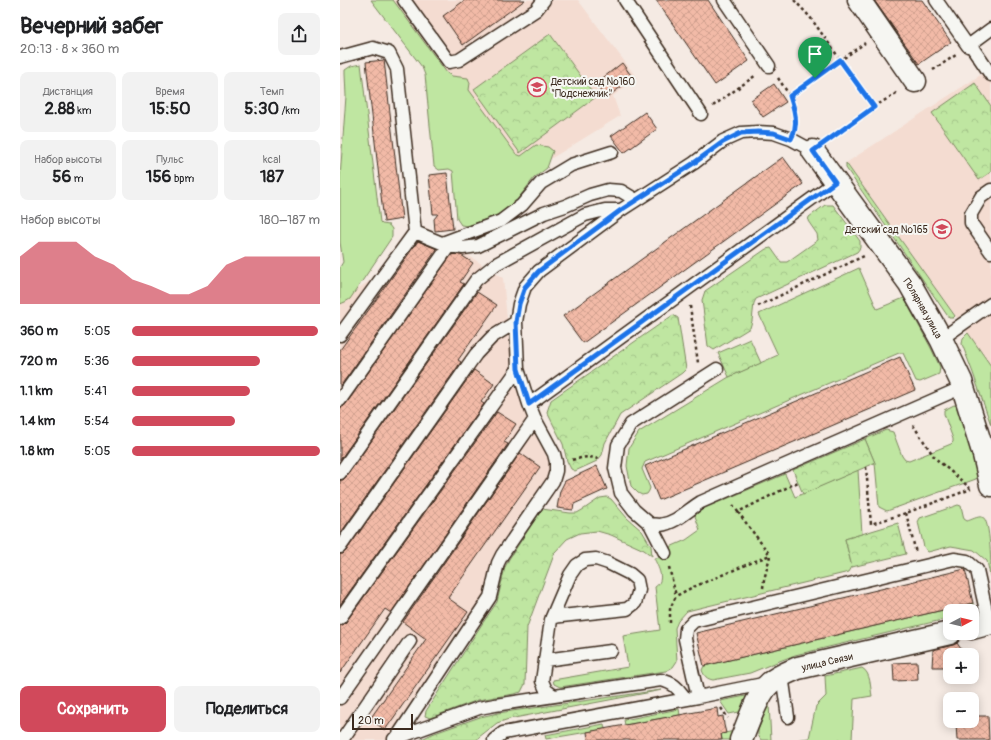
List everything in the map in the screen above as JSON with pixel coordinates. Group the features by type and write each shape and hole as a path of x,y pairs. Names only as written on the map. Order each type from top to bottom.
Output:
{"street":[{"path":"859,0 924,76"},
{"name":"Полярная улица","path":"813,151 910,284 942,339 961,381 984,455 991,485"},
{"name":"улица Связи","path":"776,679 798,668 943,635"},
{"path":"741,740 758,699 776,679"}],"lane":[{"path":"404,0 449,62 459,60 536,10 544,0"},
{"path":"625,0 701,114"},
{"path":"724,0 769,66"},
{"path":"936,0 968,46 991,29"},
{"path":"970,44 991,75"},
{"path":"340,57 373,48 389,53 397,69 415,232 340,335"},
{"path":"394,739 490,597 498,563 502,555 552,481 556,471 554,454 535,419 518,369 516,322 519,304 525,287 539,271 621,210 694,163 723,142 741,133 774,133 791,139 813,151"},
{"path":"340,400 446,245 501,221 522,205 541,183 571,165 612,152"},
{"path":"529,404 835,182"},
{"path":"415,232 446,245 463,248 478,246 544,213 590,195 608,190 621,191 636,200"},
{"path":"991,190 981,197 970,214 971,223 991,252"},
{"path":"340,473 476,280 496,264 585,215 605,210 621,210"},
{"path":"942,339 991,304"},
{"path":"340,316 353,316"},
{"path":"340,548 476,354 492,337 516,322"},
{"path":"665,553 650,524 634,510 621,493 615,468 618,445 631,424 717,368"},
{"path":"340,618 518,369"},
{"path":"650,524 659,525 678,519 702,502 963,387"},
{"path":"340,698 535,419"},
{"path":"552,617 627,609 635,603 639,590 637,580 630,574 596,559 585,560 577,565 570,575 552,617 542,681 546,690 554,696"},
{"path":"692,698 684,640 686,629 694,621 954,559 967,561 977,570 984,625"},
{"path":"342,740 410,641"},
{"path":"545,660 611,651"},
{"path":"494,740 503,733 692,698 776,679 788,717"},
{"path":"394,739 479,708 661,680 676,686 692,698"}],"path":[{"path":"794,0 810,17 874,107"},
{"path":"790,96 856,49"},
{"path":"924,76 954,56"},
{"path":"722,99 769,66"},
{"path":"780,81 790,96 794,108 796,122 791,139"},
{"path":"813,151 888,98"},
{"path":"758,306 883,247"},
{"path":"692,320 700,379"},
{"path":"866,467 871,524 972,489 936,458 905,412"},
{"path":"556,462 591,457 615,468"},
{"path":"738,512 798,482"},
{"path":"724,492 770,555 764,580 762,605"},
{"path":"906,513 915,548"},
{"path":"665,553 676,596"}],"shaded area":[{"name":"Детский сад №160 \"Подснежник\"","path":"386,0 578,0 637,78 613,96 620,116 518,179"},
{"name":"Детский сад №165","path":"991,68 991,366 846,163"},
{"path":"425,227 503,278 512,370 530,423 550,463 550,471 547,478 495,555 485,595 391,736 387,740 340,740 340,296 348,295 394,265"}],"green space":[{"path":"371,0 393,0 447,73 452,76 468,78 470,83 469,90 516,154 521,156 536,145 548,147 553,151 547,168 534,178 517,200 498,215 468,226 461,225 457,219 453,171 449,169 439,170 434,166 425,75 422,67"},
{"path":"550,34 596,97 520,153 474,89"},
{"path":"361,64 380,222 382,224 389,225 392,229 392,237 350,299 340,304 340,267 343,262 340,242 340,178 346,96 345,70 351,66"},
{"path":"975,83 991,106 991,172 979,180 932,113"},
{"path":"846,163 955,316 953,318 949,318 846,168"},
{"path":"825,205 833,205 860,241 860,248 857,252 756,299 750,328 714,350 708,346 702,300 705,291 766,249 771,248 781,262 787,262 818,240 817,234 808,221 809,217"},
{"path":"859,268 877,309 904,298 940,367 939,374 920,382 916,381 903,353 899,353 645,462 642,469 650,488 649,491 647,494 642,495 631,486 627,466 629,448 639,432 729,377 778,355 759,314"},
{"path":"673,315 678,318 686,369 620,415 605,443 602,455 597,461 575,471 571,469 567,461 563,444 547,412 551,400"},
{"path":"968,333 991,366 991,425 962,344 963,338"},
{"path":"750,339 761,363 729,377 718,353"},
{"path":"954,405 958,406 973,456 977,474 976,479 887,511 879,507 875,463 865,439 886,430 893,432 902,456 905,460 909,461 953,442 944,410"},
{"path":"865,439 875,463 803,494 793,470"},
{"path":"858,470 862,534 845,539 852,567 849,572 687,611 678,621 675,628 677,661 673,667 666,671 560,687 554,684 553,680 628,667 623,636 660,630 655,587 660,581 661,577 654,558 668,557 671,552 670,547 686,540 700,530 695,516 698,512 785,474 795,497"},
{"path":"607,497 611,499 627,518 642,531 651,546 652,556 644,550 611,535 597,531 580,533 567,539 555,552 527,627 525,684 521,692 478,700 430,718 425,716 426,711 497,602 505,567 542,509 577,513 600,498"},
{"path":"958,505 961,506 964,519 967,521 980,517 985,520 990,545 991,580 987,561 974,550 951,546 928,552 924,547 918,522 920,518"},
{"path":"898,523 906,554 852,567 845,539"},
{"path":"943,610 943,620 795,655 750,673 713,680 706,677 704,674 702,670 704,666"},
{"path":"862,668 869,676 872,696 854,699 852,740 794,740 809,738 816,706 826,696 825,676"},
{"path":"662,690 509,719 497,723 477,740 420,740 432,734 480,717 498,713"},
{"path":"751,695 744,711 729,714 720,701"},
{"path":"769,704 771,740 761,740 758,735 758,730"},
{"path":"679,709 680,715 625,725 624,720"},
{"path":"604,724 605,729 546,739 545,735"},
{"path":"734,731 730,740 722,740 721,734"}],"building":[{"path":"465,0 525,0 463,45 443,16"},
{"path":"656,0 708,0 749,61 715,85"},
{"path":"874,0 922,0 951,42 919,64"},
{"path":"384,60 402,219 384,222 366,62"},
{"path":"622,63 633,78 606,98 595,84"},
{"path":"774,84 786,102 763,117 751,100"},
{"path":"645,112 657,129 624,153 611,136"},
{"path":"783,157 803,184 583,343 563,316"},
{"path":"447,173 453,229 435,231 434,219 438,214 433,214 429,175"},
{"path":"418,241 437,249 340,387 340,350"},
{"path":"452,254 461,255 473,263 460,282 464,284 340,460 340,407 343,407 346,404"},
{"path":"477,292 497,305 458,360 461,362 340,534 340,480 343,480 346,477"},
{"path":"900,357 915,390 659,500 645,466"},
{"path":"474,370 494,384 481,402 484,404 340,605 340,554 343,554 346,551"},
{"path":"497,412 516,424 504,442 508,444 391,613 385,609 340,673 340,625 343,625 346,622"},
{"path":"520,453 540,467 448,598 468,612 385,730 370,719 426,639 403,622"},
{"path":"597,466 607,489 574,504 573,510 557,508 560,491 565,481"},
{"path":"965,569 973,603 943,604 943,610 704,666 696,633"},
{"path":"957,643 960,648 943,648 943,667 932,667 933,650"},
{"path":"917,662 918,680 894,681 893,663"},
{"path":"717,708 718,717 723,716 726,733 721,734 722,740 588,740 587,732"},
{"path":"979,716 988,716 989,740 957,740 956,728 979,728"}],"place":[{"name":"Детский сад №160 \"Подснежник\"","path":"537,87"},
{"name":"Детский сад №165","path":"942,229"}],"route":[{"path":"840,60 874,107 813,151 835,182 529,404 518,369 516,322 519,304 525,287 539,271 621,210 694,163 723,142 741,133 758,132 774,133 791,139 796,122 790,96 815,78 840,60"}]}
